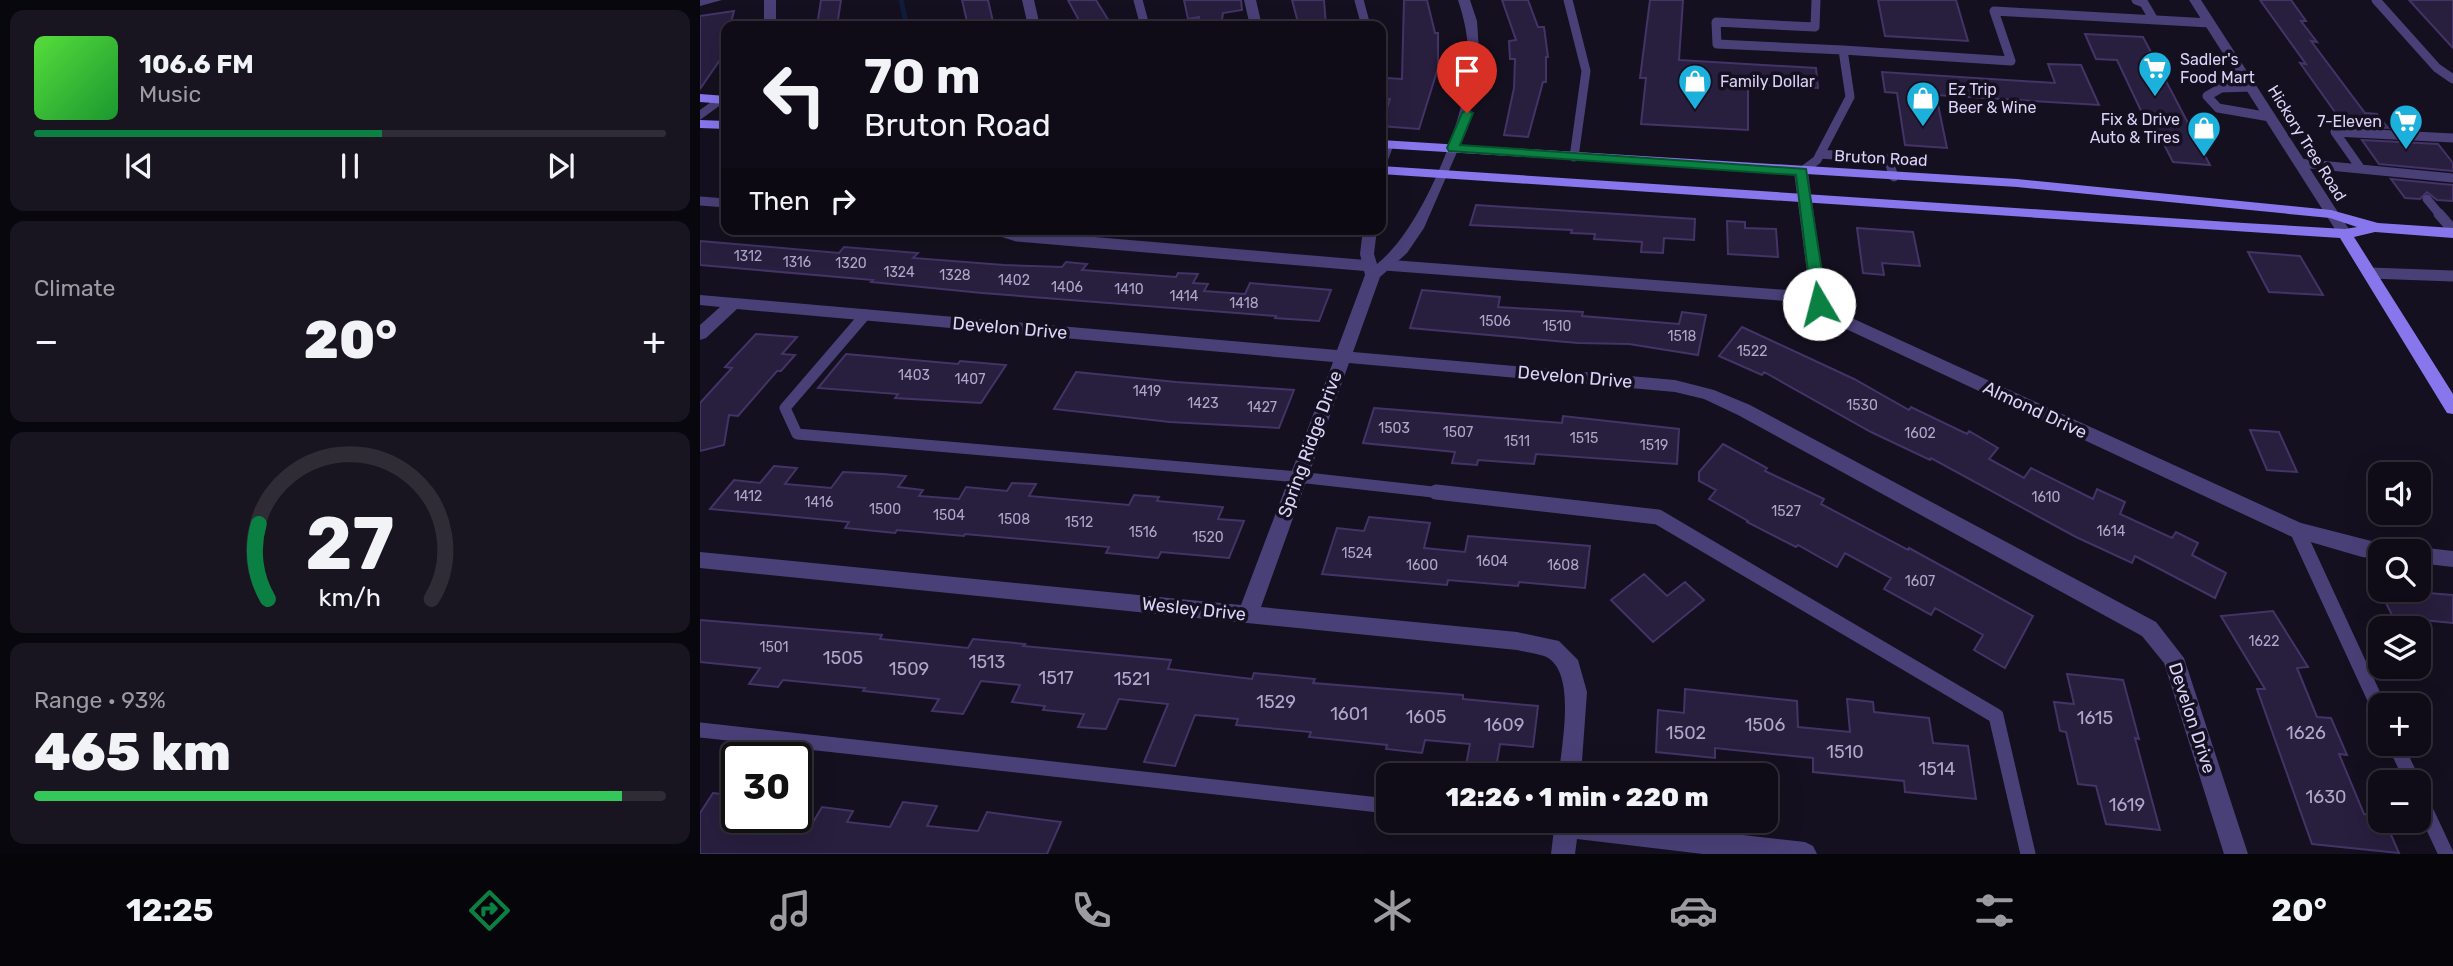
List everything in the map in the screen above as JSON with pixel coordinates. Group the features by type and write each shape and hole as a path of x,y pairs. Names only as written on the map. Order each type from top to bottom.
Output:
{"main road":[{"path":"700,98 721,98"},
{"path":"700,124 721,125"},
{"name":"Bruton Road","path":"1386,144 1801,172 2017,183 2332,214 2377,228"},
{"name":"Bruton Road","path":"1386,170 2345,234 2377,228 2453,232"},
{"path":"2345,234 2453,408"}],"street":[{"path":"700,3 716,0"},
{"path":"770,0 770,21"},
{"path":"1028,0 1033,21"},
{"path":"1250,0 1255,21"},
{"name":"Spring Ridge Drive","path":"1248,614 1376,269 1404,248 1432,201 1467,113 1474,65 1472,18 1464,0"},
{"name":"Hickory Tree Road","path":"2195,0 2345,234"},
{"path":"700,116 721,100"},
{"path":"1801,172 1819,298"},
{"name":"Spring Ridge Drive","path":"1369,235 1367,254 1376,269"},
{"name":"Almond Drive","path":"1819,298 1819,304 1837,318 1868,334 2297,530 2368,550"},
{"name":"Develon Drive","path":"700,300 1675,386 1707,394 1744,410 2149,629 2174,658 2236,854"},
{"path":"700,334 734,303"},
{"path":"2431,556 2453,559"},
{"name":"Wesley Drive","path":"700,560 1517,641 1552,648 1571,667 1576,692 1571,763"},
{"path":"1563,854 1566,833"},
{"path":"1636,833 1760,851 1805,854"}],"lane":[{"path":"1138,0 1144,21"},
{"path":"1359,0 1365,21"},
{"path":"1568,0 1586,71 1574,157"},
{"path":"1816,0 1815,27 1716,22 1717,44 2011,61 1990,0"},
{"path":"2136,0 2144,3 2154,20"},
{"path":"2376,0 2437,68 2453,79"},
{"path":"1994,11 2210,23"},
{"path":"1801,172 1817,160 1850,97 1843,50"},
{"path":"2251,87 2220,88 2211,91 2207,96 2218,108 2270,117"},
{"path":"2361,169 2335,132 2453,138"},
{"path":"1820,154 1888,159 1894,177"},
{"path":"2299,163 2453,178"},
{"path":"2407,174 2415,184"},
{"path":"2427,199 2453,232"},
{"path":"700,201 721,203"},
{"path":"1014,235 1376,269 1819,298"},
{"path":"2370,273 2453,276"},
{"path":"865,315 785,408 797,434 1298,477 1658,517 1996,716 2028,854"},
{"path":"2297,530 2372,693"},
{"path":"700,730 1376,805"},
{"path":"2431,822 2446,854"}],"building":[{"path":"821,0 841,0 838,21 818,21"},
{"path":"962,0 988,0 993,21 967,21"},
{"path":"1068,0 1096,0 1109,21 1079,21"},
{"path":"1184,0 1241,0 1242,10 1223,13 1222,21 1198,21 1199,17 1188,19"},
{"path":"1292,0 1324,0 1326,21 1298,21"},
{"path":"1404,0 1427,0 1435,33 1438,33 1438,68 1419,129 1386,126 1386,111 1390,99 1386,99 1387,78 1402,79"},
{"path":"1502,0 1528,0 1538,27 1544,27 1548,57 1546,82 1543,82 1528,137 1504,135 1514,88 1515,59 1510,59 1509,41 1516,40"},
{"path":"1650,0 1683,0 1679,60 1816,68 1818,88 1748,84 1748,130 1641,124 1646,78 1640,78"},
{"path":"1878,0 1956,0 1968,41 1885,36"},
{"path":"2260,0 2291,0 2306,21 2301,21 2317,42 2311,41 2365,113 2377,114 2388,128 2352,126 2347,120 2340,119 2300,63 2306,64"},
{"path":"2409,0 2453,0 2453,48"},
{"path":"734,11 731,21 721,21 721,58 700,89 700,16"},
{"path":"2085,34 2143,37 2210,165 2173,162 2149,115 2143,115 2117,60 2096,59"},
{"path":"2048,64 2081,65 2099,105 1936,95 1947,148 1905,145 1897,93 1885,92 1882,72 2055,83"},
{"name":"7-Eleven","path":"2362,140 2438,144 2453,163 2453,171 2379,164"},
{"path":"2391,179 2453,185 2453,201 2437,200 2427,192 2420,199 2405,198"},
{"path":"1476,205 1695,219 1694,240 1664,238 1663,253 1641,252 1642,242 1594,239 1595,234 1571,233 1572,230 1470,225"},
{"path":"1727,221 1745,222 1745,228 1776,229 1778,257 1728,254"},
{"path":"1857,228 1913,232 1920,266 1882,263 1884,275 1863,273"},
{"path":"700,241 839,253 844,247 918,253 913,258 1004,265 1062,267 1066,262 1087,264 1082,270 1176,277 1178,273 1198,274 1193,283 1208,284 1204,291 1245,294 1250,283 1331,290 1319,321 1275,318 1276,316 982,293 871,282 873,280 700,265"},
{"path":"2248,252 2300,256 2323,295 2269,292"},
{"path":"1422,290 1500,297 1498,307 1583,312 1582,316 1679,324 1682,312 1706,315 1698,355 1629,344 1578,343 1410,328"},
{"path":"1742,327 1854,379 1909,410 1911,407 1967,434 1969,431 1998,448 1989,459 2024,478 2031,468 2093,499 2097,489 2125,502 2120,514 2172,538 2176,532 2198,543 2192,555 2226,573 2215,598 2135,556 2132,563 2076,537 1931,458 1930,460 1871,432 1764,372 1762,375 1719,356"},
{"path":"756,334 797,337 782,354 795,355 781,371 777,371 738,416 729,415 724,445 700,451 700,403 732,368 725,367"},
{"path":"846,354 958,364 960,361 1006,365 981,403 895,398 898,394 818,388"},
{"path":"1076,372 1294,390 1279,428 1170,422 1054,409"},
{"path":"1374,408 1562,423 1563,416 1679,429 1677,464 1536,454 1534,464 1478,460 1477,465 1452,463 1455,452 1363,443"},
{"path":"2250,430 2279,432 2297,472 2267,470"},
{"path":"1723,444 1767,468 1765,471 1824,499 1821,504 1908,550 1909,548 2033,616 2005,668 1974,650 1983,635 1935,608 1931,615 1884,589 1891,578 1845,553 1837,567 1798,545 1796,547 1747,522 1709,499 1716,490 1699,481 1699,472"},
{"path":"774,466 797,468 785,484 831,488 843,472 883,474 906,476 898,487 923,490 919,496 959,499 966,487 1007,491 1012,483 1036,484 1029,496 1129,505 1134,495 1159,497 1157,501 1223,507 1218,519 1244,521 1229,558 1161,552 1158,558 1106,553 1109,547 965,534 897,530 895,533 845,528 849,522 710,509 734,480 760,483"},
{"path":"1369,517 1430,523 1424,548 1465,552 1468,536 1590,546 1585,588 1519,582 1518,586 1448,580 1447,585 1322,574 1337,528 1364,531"},
{"path":"1644,574 1667,596 1685,582 1704,600 1653,642 1611,600"},
{"path":"2431,593 2453,595 2453,623 2431,621 2431,616 2392,616 2386,602 2431,602"},
{"path":"2273,611 2308,667 2297,668 2317,717 2331,718 2347,755 2339,754 2364,814 2368,814 2368,833 2390,833 2399,853 2312,844 2257,689 2265,689 2221,616"},
{"path":"700,620 882,635 880,639 968,648 973,639 1025,644 1023,646 1171,660 1168,669 1252,679 1254,673 1315,679 1313,683 1463,695 1463,699 1538,706 1533,747 1500,744 1497,763 1466,763 1470,744 1425,740 1422,753 1386,749 1387,745 1309,737 1311,732 1236,725 1238,719 1195,715 1175,766 1144,762 1168,704 1119,699 1106,729 1078,727 1084,714 1043,710 1045,706 1012,702 1020,685 981,681 963,714 932,711 939,699 863,691 865,688 783,680 778,687 749,684 760,668 700,662"},
{"path":"2067,674 2123,680 2139,739 2135,738 2160,830 2106,824 2096,786 2078,784 2066,732 2060,731 2054,702 2074,704"},
{"path":"1685,689 1797,701 1798,727 1850,732 1847,699 1873,702 1874,712 1929,718 1933,743 1968,746 1976,799 1905,792 1904,781 1813,772 1813,758 1715,748 1715,758 1656,752 1658,710 1684,713"},
{"path":"713,793 721,794 721,833 812,833 812,824 822,807 853,811 847,822 890,827 903,802 937,806 927,826 978,831 987,812 1061,822 1047,854 700,854 700,813"}],"waterway":[{"path":"901,0 906,21"}],"place":[{"name":"Sadler's Food Mart","path":"2155,98"},
{"name":"Family Dollar","path":"1695,111"},
{"name":"Ez Trip Beer & Wine","path":"1923,128"},
{"name":"7-Eleven","path":"2406,151"},
{"name":"Fix & Drive Auto & Tires","path":"2204,158"}],"route":[{"path":"1467,113 1453,148 1801,172 1819,304"}]}
